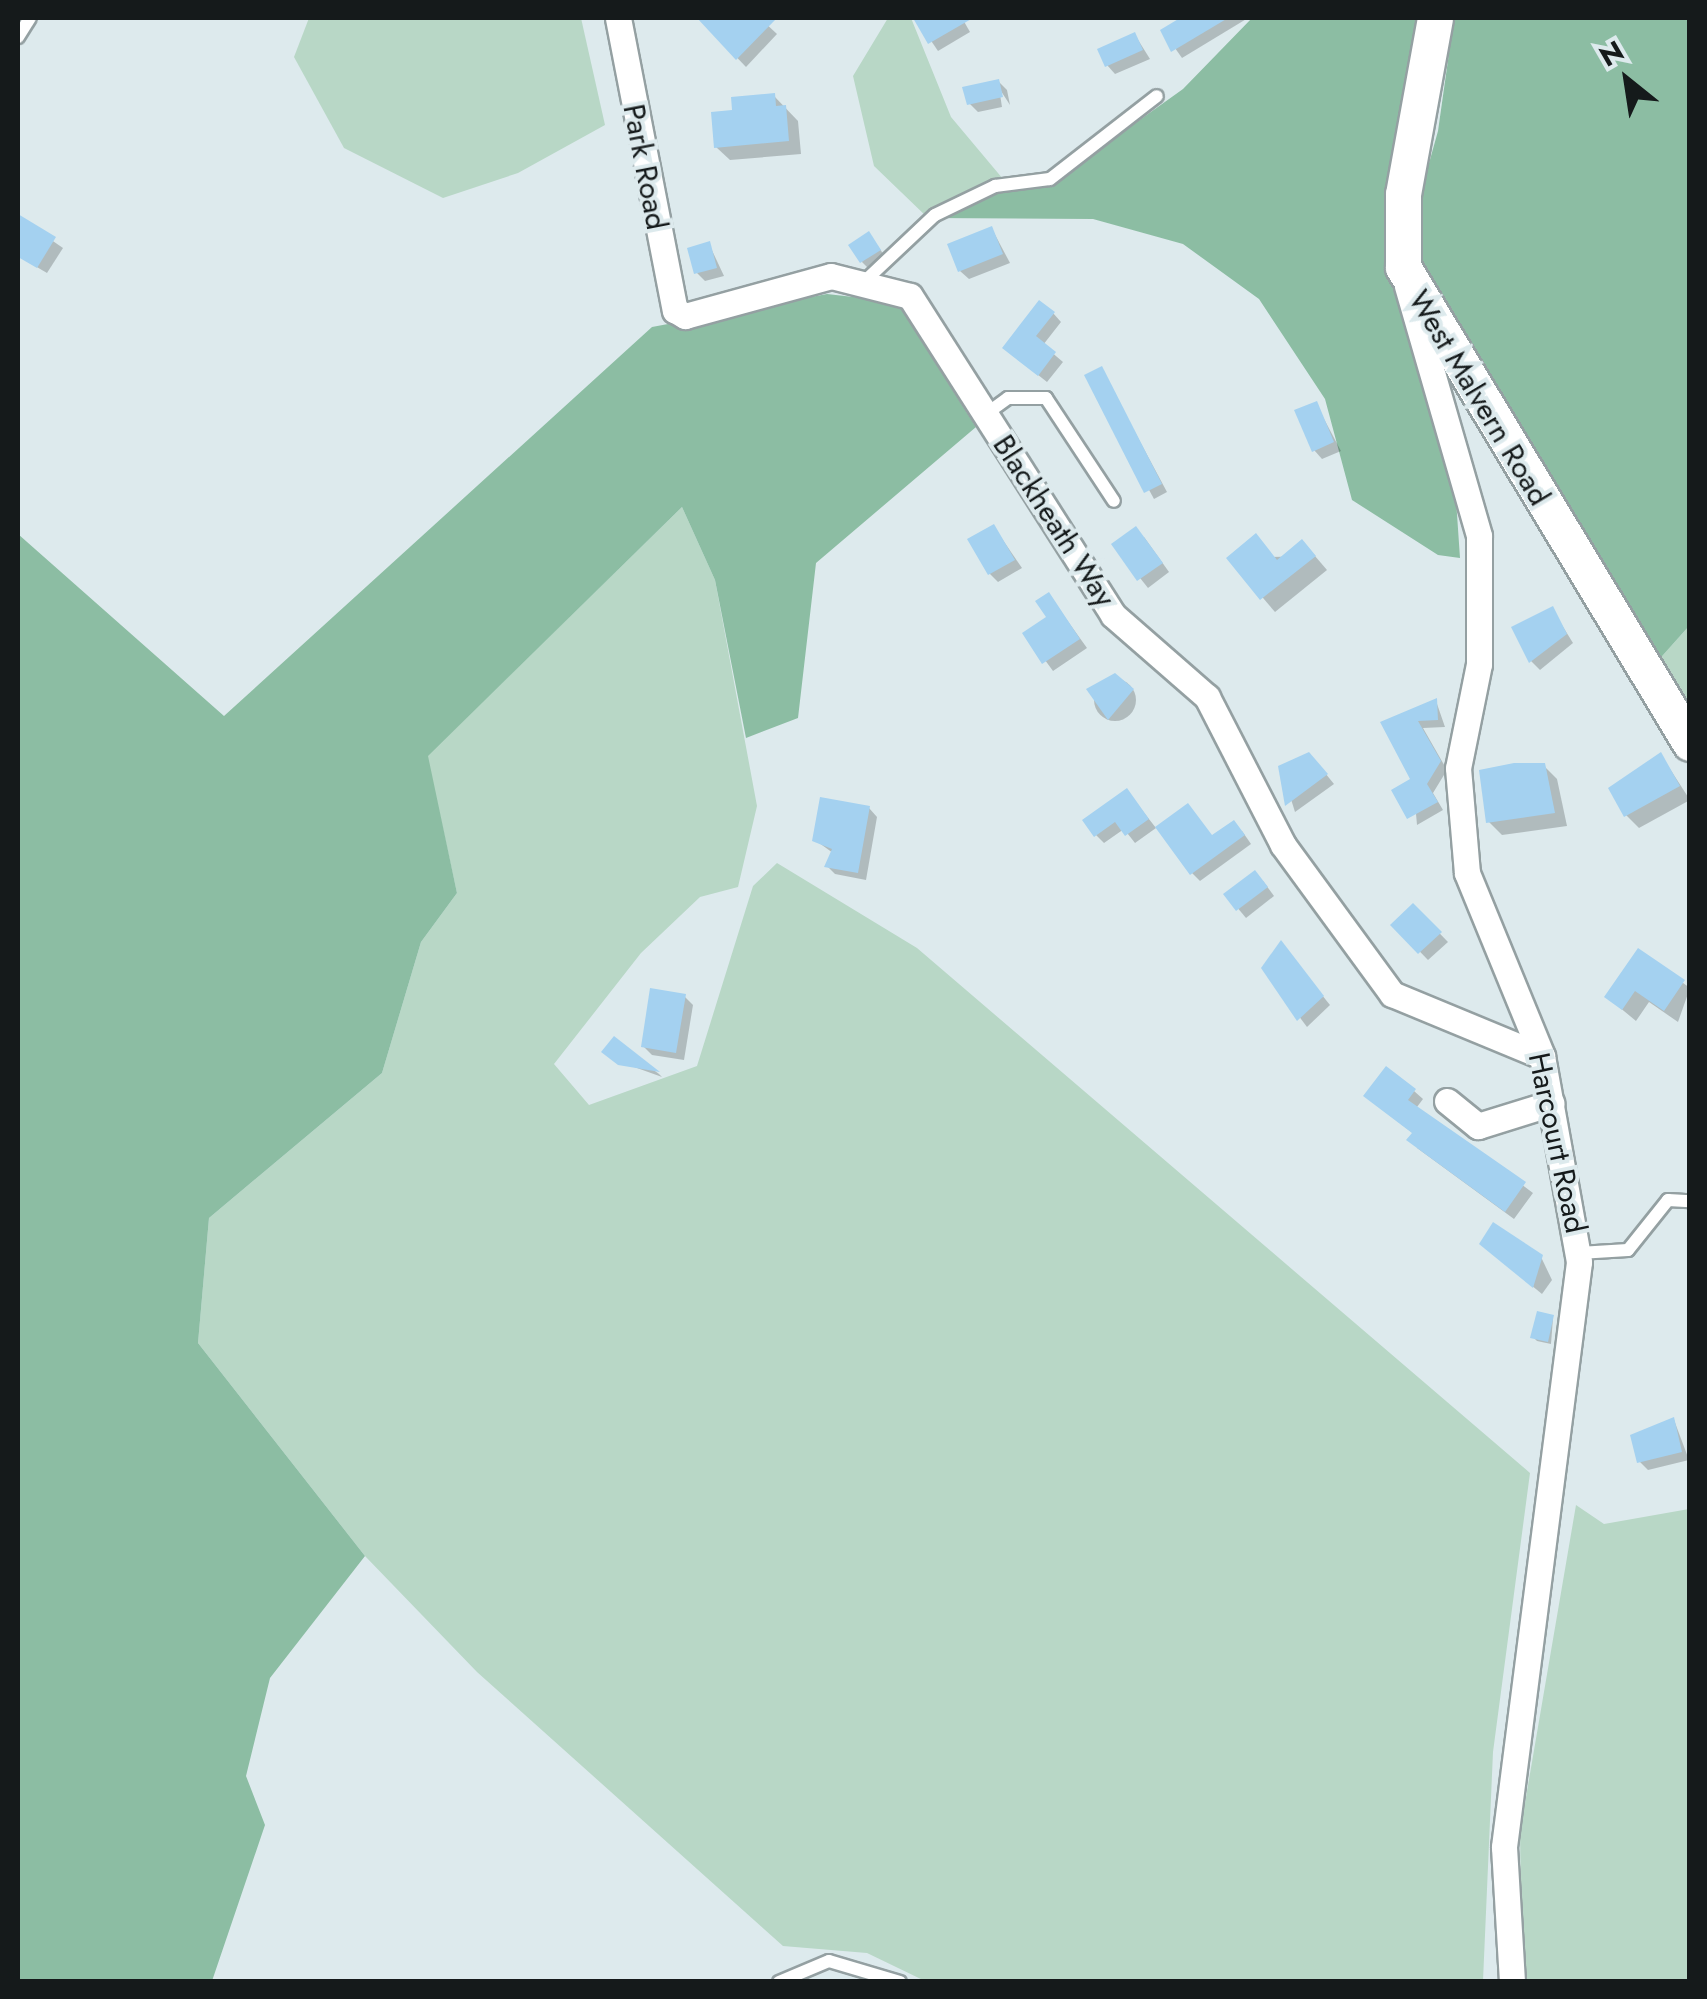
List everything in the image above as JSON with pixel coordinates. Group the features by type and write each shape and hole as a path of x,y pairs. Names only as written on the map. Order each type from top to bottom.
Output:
{"main road":[{"name":"West Malvern Road","path":"1435,18 1403,194 1403,267 1690,743"}],"street":[{"name":"Park Road","path":"618,18 679,313"},
{"name":"Harcourt Road","path":"1403,267 1480,536 1479,664 1458,768 1467,873 1542,1056 1579,1253 1504,1846 1512,1982"},
{"name":"Blackheath Way","path":"679,313 831,276 867,279 910,296 1113,615 1208,698 1283,845 1392,994 1542,1056"},
{"path":"1447,1101 1478,1126 1552,1103"}],"lane":[{"path":"18,37 30,18"},
{"path":"867,279 934,215 995,186 1050,179 1157,96"},
{"path":"986,414 1008,398 1046,398 1114,501"},
{"path":"1579,1253 1628,1250 1668,1200 1690,1201"},
{"path":"779,1982 829,1961 900,1982"}],"green space":[{"path":"309,18 581,18 605,125 518,173 443,198 344,148 294,57"},
{"path":"888,18 911,18 951,117 1003,179 928,218 874,166 853,76"},
{"path":"1252,18 1423,18 1389,266 1455,485 1460,558 1438,555 1352,500 1325,399 1259,299 1183,244 1093,219 928,218 1003,179 1053,182 1183,89"},
{"path":"1454,18 1689,18 1689,626 1655,664 1427,293 1409,235 1438,131"},
{"path":"827,294 897,302 976,427 816,563 798,718 746,738 715,580 682,507 428,756 457,893 421,942 382,1073 209,1218 198,1343 365,1556 270,1678 246,1776 265,1825 212,1981 18,1981 18,534 224,716 652,327"},
{"path":"682,507 715,580 757,806 738,887 700,897 641,953 554,1064 589,1105 697,1066 753,886 777,863 917,948 1530,1473 1493,1752 1483,1981 925,1981 867,1953 783,1946 477,1672 365,1556 198,1343 209,1218 382,1073 421,942 457,893 427,756"},
{"path":"1689,626 1689,717 1655,664"},
{"path":"1576,1505 1604,1524 1689,1509 1689,1981 1522,1982 1520,1832"}],"building":[{"path":"697,18 777,18 736,60"},
{"path":"913,18 973,18 928,44"},
{"path":"1180,18 1228,18 1171,52 1160,30"},
{"path":"1135,32 1143,50 1105,67 1097,49"},
{"path":"999,79 1003,97 967,105 962,87"},
{"path":"775,93 776,106 786,105 789,141 714,148 711,112 732,110 731,97"},
{"path":"18,214 56,237 37,268 18,257"},
{"path":"992,226 1003,254 958,272 947,244"},
{"path":"869,231 881,250 860,263 848,245"},
{"path":"710,241 717,268 694,274 687,248"},
{"path":"1039,300 1055,312 1036,336 1056,352 1038,376 1002,348"},
{"path":"1102,366 1162,484 1144,493 1084,375"},
{"path":"1317,401 1334,442 1312,452 1294,410"},
{"path":"994,524 1015,560 988,575 967,539"},
{"path":"1136,526 1163,563 1137,581 1111,544"},
{"path":"1256,533 1277,560 1302,539 1316,556 1260,600 1226,558"},
{"path":"1049,592 1080,639 1042,664 1022,633 1046,617 1035,601"},
{"path":"1553,606 1567,634 1529,663 1511,627"},
{"path":"1115,673 1134,689 1108,720 1086,689"},
{"path":"1437,698 1438,720 1418,721 1441,761 1427,784 1438,802 1407,819 1391,790 1410,779 1380,722"},
{"path":"1309,752 1328,774 1285,806 1278,766"},
{"path":"1661,752 1680,786 1624,817 1608,788"},
{"path":"1514,763 1545,763 1555,813 1486,823 1479,770"},
{"path":"1127,788 1149,819 1125,836 1115,822 1094,837 1082,820"},
{"path":"820,797 870,806 858,873 824,867 832,849 812,841"},
{"path":"1188,803 1212,835 1234,820 1245,835 1190,875 1155,827"},
{"path":"1255,870 1268,887 1236,911 1223,894"},
{"path":"1413,903 1442,932 1418,954 1390,925"},
{"path":"1281,940 1324,996 1297,1021 1261,968"},
{"path":"1638,948 1685,980 1664,1011 1635,991 1622,1010 1604,997"},
{"path":"650,988 686,994 676,1053 641,1047"},
{"path":"614,1036 660,1072 618,1065 601,1052"},
{"path":"1386,1066 1416,1089 1408,1100 1526,1182 1505,1212 1406,1140 1412,1133 1363,1096"},
{"path":"1493,1222 1543,1255 1533,1288 1479,1244"},
{"path":"1537,1311 1554,1315 1548,1342 1530,1338"},
{"path":"1674,1417 1682,1452 1637,1463 1630,1435"}]}
